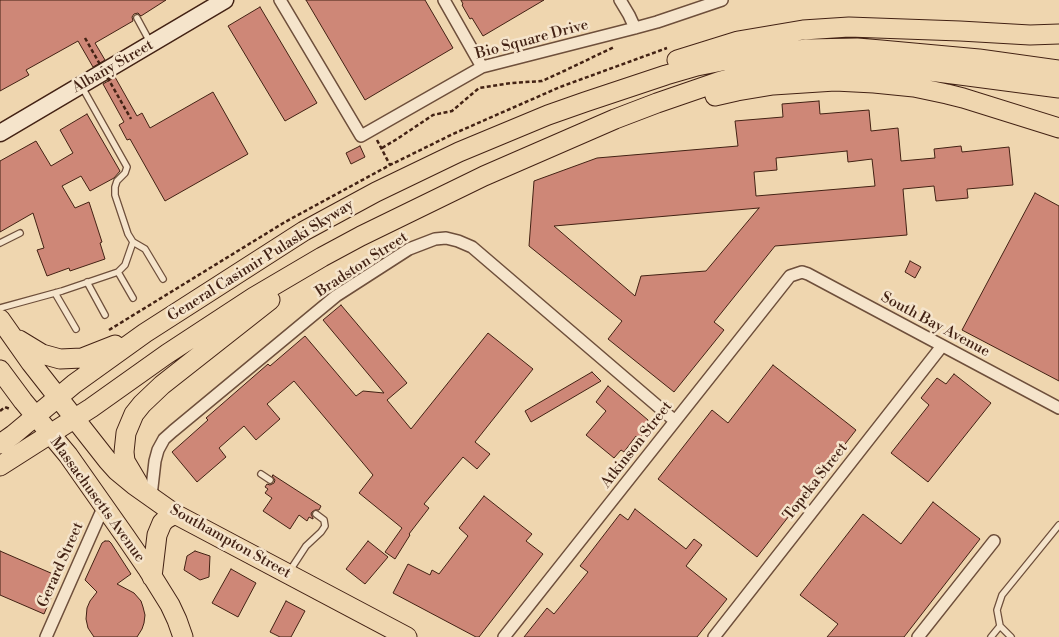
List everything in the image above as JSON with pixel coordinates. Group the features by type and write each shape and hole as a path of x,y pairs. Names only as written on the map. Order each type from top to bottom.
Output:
{"main road":[{"name":"Albany Street","path":"0,133 225,0"},
{"path":"585,102 634,76 698,52 738,41 789,32 849,27 1030,35 1059,34"},
{"name":"General Casimir Pulaski Skyway","path":"0,444 13,436 79,380 145,334 283,245 337,213 458,152 585,102 698,66 765,53 807,49 857,48 900,51 1059,88"},
{"name":"General Casimir Pulaski Skyway","path":"0,466 91,408 166,354 254,297 310,264 361,236 484,176 615,119 657,103 743,75 817,65 863,64 1059,70"},
{"path":"657,103 700,100 737,90 773,85 835,81 874,83 914,87 947,94 1059,128"},
{"path":"151,496 137,483 125,461 124,442 134,414 162,385 267,302 310,264"},
{"path":"1,317 16,337 32,349 60,359 77,359 90,356 145,334"},
{"name":"Massachusetts Avenue","path":"1,317 26,356 75,418"},
{"name":"Massachusetts Avenue","path":"0,370 68,455 104,506 152,577 173,612 183,637"},
{"name":"Southampton Street","path":"75,418 117,471 175,514 407,637"},
{"path":"152,577 157,535 162,523 175,514"}],"street":[{"name":"Bio Square Drive","path":"280,0 361,136 482,67 657,22 722,0"},
{"path":"444,0 482,67"},
{"path":"620,0 635,28"},
{"name":"Bradston Street","path":"151,496 155,461 164,439 336,296 409,249 435,239 458,240 472,247 676,421"},
{"name":"South Bay Avenue","path":"796,274 802,272 808,274 1059,408"},
{"name":"Atkinson Street","path":"504,637 786,280 796,274"},
{"name":"Topeka Street","path":"714,637 942,346"},
{"name":"Gerard Street","path":"46,637 104,506"},
{"path":"918,637 994,541"}],"lane":[{"path":"137,18 151,44"},
{"path":"81,85 127,167 125,173 117,181 115,195 128,234 133,242 146,249 164,279"},
{"path":"0,242 20,233"},
{"path":"1,317 55,293 118,272 126,264 133,242"},
{"path":"118,272 134,298"},
{"path":"87,282 105,315"},
{"path":"55,293 76,329"},
{"path":"261,474 270,480"},
{"path":"288,574 306,546 325,526 324,520 316,514"},
{"path":"1011,637 1000,626 997,610 1002,595 1059,525"},
{"path":"991,637 1000,626"}],"path":[{"path":"85,38 131,119"},
{"path":"382,148 433,115 452,111 479,88 542,81 615,46"},
{"path":"377,138 390,165"},
{"path":"0,412 5,408 12,409"}],"building":[{"path":"0,0 166,0 141,16 138,13 134,14 132,17 133,21 95,43 105,60 93,67 78,41 26,70 29,75 0,91"},
{"path":"306,0 425,0 453,48 365,100"},
{"path":"461,0 544,0 483,36 472,18 470,19"},
{"path":"260,7 317,103 285,121 228,26"},
{"path":"115,77 137,116 142,113 150,128 213,92 248,154 165,201 130,139 127,140 119,125 124,122 103,84"},
{"path":"819,101 820,114 869,110 871,131 898,128 901,161 935,158 934,149 961,146 962,152 1009,147 1013,185 967,189 968,198 936,201 934,186 903,189 907,235 775,246 714,322 724,330 674,392 608,339 622,321 529,246 534,181 597,158 738,146 735,121 783,117 782,104","holes":["847,151 848,162 872,159 875,186 756,196 754,172 777,170 776,158","759,208 706,271 641,276 635,296 554,226"]},
{"path":"87,114 120,171 114,178 90,191 81,176 62,186 75,208 89,202 102,242 100,243 105,259 70,271 69,268 47,276 37,250 44,248 33,213 0,232 0,161 36,141 51,166 73,153 60,130"},
{"path":"360,146 365,157 351,164 346,153"},
{"path":"1035,193 1059,206 1059,381 962,330"},
{"path":"910,261 921,267 915,278 905,272"},
{"path":"341,305 407,383 387,400 411,429 488,333 533,369 475,442 490,454 477,469 463,457 424,504 429,508 409,534 395,559 385,552 402,528 359,493 373,475 294,381 267,404 280,419 256,440 244,426 219,448 226,457 197,482 172,452 208,420 206,418 268,364 270,366 305,336 356,396 363,391 384,393 323,320"},
{"path":"773,365 856,430 757,557 658,479 712,410 728,423"},
{"path":"592,372 601,381 531,422 525,411"},
{"path":"954,374 991,403 928,482 891,453 929,405 921,398 937,378 946,384"},
{"path":"608,386 648,420 640,440 636,436 624,452 621,450 614,458 586,435 606,411 596,402"},
{"path":"273,475 321,506 319,510 312,512 313,519 309,517 307,521 299,515 290,529 263,511 272,498 265,493 268,489 265,487 267,484 274,483"},
{"path":"484,496 532,534 526,541 543,554 479,637 476,637 393,593 408,564 430,575 432,570 439,574 468,536 459,528"},
{"path":"933,502 980,539 904,637 827,637 838,624 800,595 863,514 901,544"},
{"path":"635,509 686,549 694,539 702,545 686,566 727,599 697,637 524,637 547,608 554,614 588,572 580,566 620,514 628,520"},
{"path":"105,541 111,543 131,574 117,584 134,593 141,601 143,607 144,623 137,637 94,637 88,628 86,619 87,608 97,592 85,580 102,543"},
{"path":"368,541 388,557 365,584 346,569"},
{"path":"0,551 60,577 44,614 0,595"},
{"path":"195,551 210,556 209,577 200,580 184,570 187,556"},
{"path":"231,569 256,583 238,617 212,603"},
{"path":"286,601 305,611 291,637 280,637 270,632"}]}
